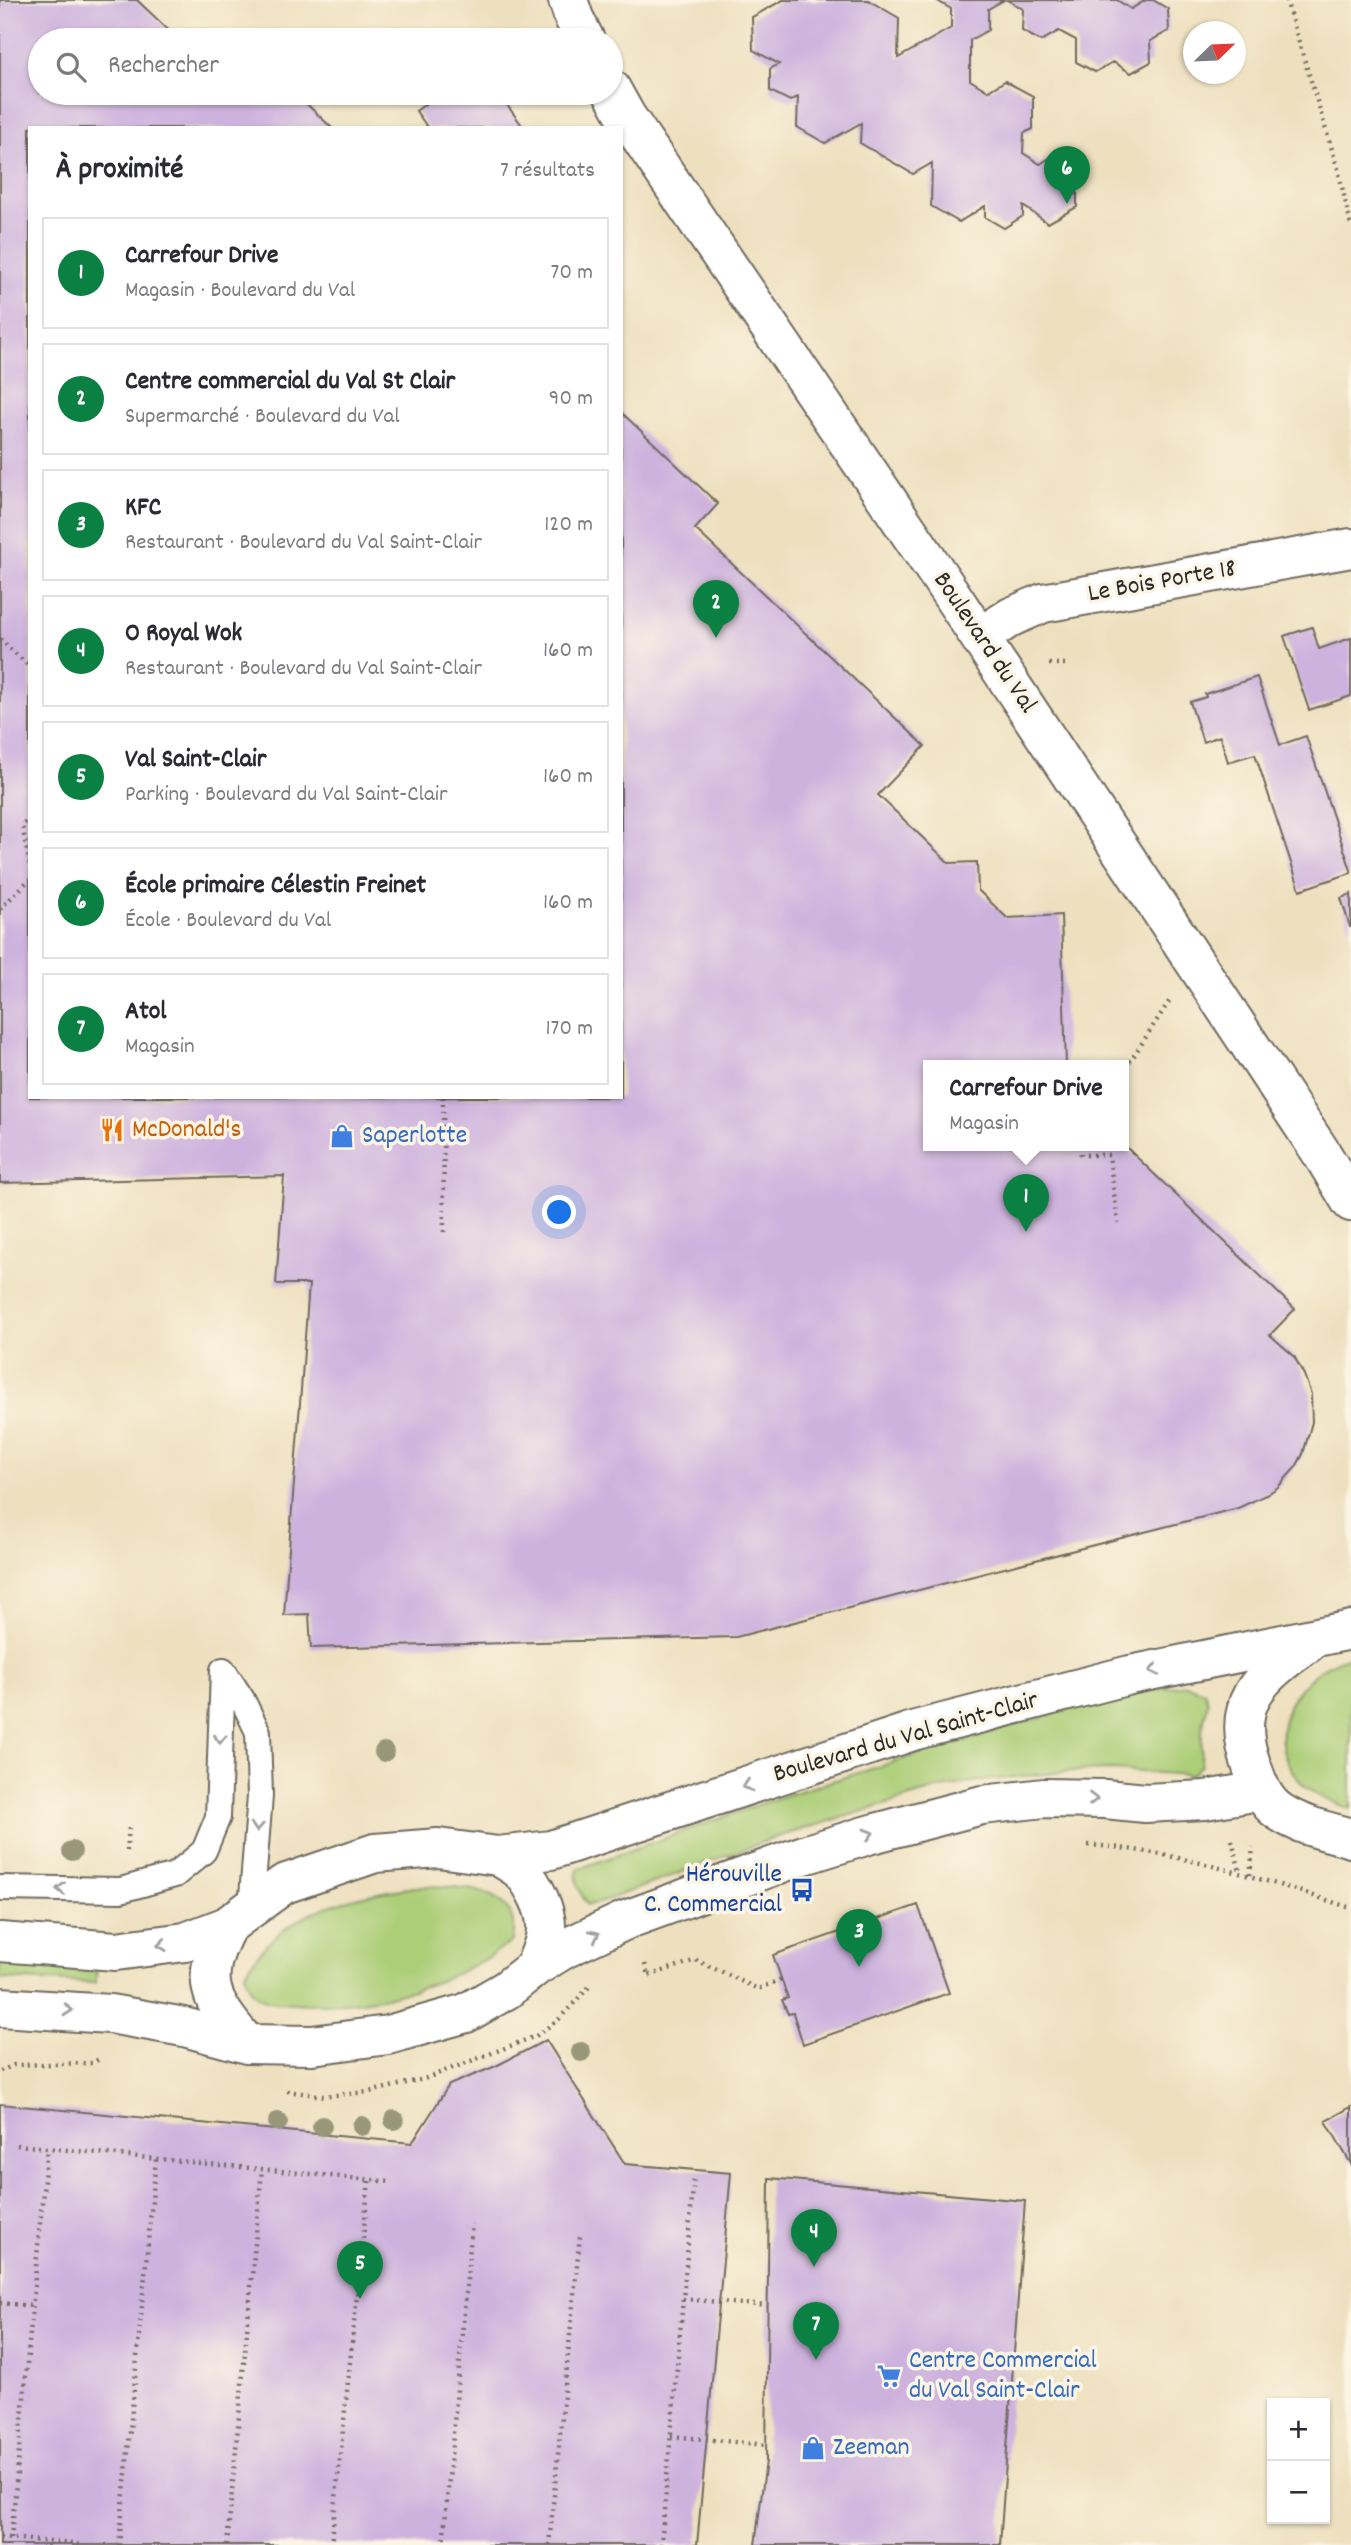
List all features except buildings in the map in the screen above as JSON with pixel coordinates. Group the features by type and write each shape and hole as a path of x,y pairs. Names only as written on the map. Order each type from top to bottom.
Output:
{"street":[{"path":"568,0 580,28"},
{"name":"Boulevard du Val","path":"620,105 980,637 1322,1154 1351,1202"},
{"name":"Le Bois Porte 18","path":"980,637 1011,617 1043,603 1351,548"},
{"path":"1335,1633 1274,1667 1256,1688 1244,1712 1244,1745 1260,1791 1278,1811 1311,1827 1351,1838"},
{"name":"Boulevard du Val Saint-Clair","path":"0,1942 116,1951 185,1942 239,1917 284,1884 375,1853 438,1847 498,1856 551,1850 916,1730 1130,1675 1335,1633"},
{"path":"0,2007 110,2014 184,2027 247,2043 312,2045 388,2035 466,2013 506,1990 564,1949 626,1920 804,1855 924,1819 982,1805 1044,1798 1145,1803 1205,1800 1260,1791"},
{"name":"Boulevard du Val Saint-Clair","path":"498,1856 522,1872 535,1892 542,1910 547,1927 535,1967"},
{"name":"Boulevard du Val Saint-Clair","path":"239,1917 215,1950 208,1975 214,1998 227,2020 247,2043"}],"lane":[{"path":"0,1888 121,1890 175,1875 204,1851 218,1817 223,1670 242,1699 258,1732 260,1796 239,1917"}],"path":[{"path":"1286,0 1338,169 1351,226"},
{"path":"0,639 28,665"},
{"path":"1048,664 1066,664"},
{"path":"28,819 22,826 28,855"},
{"path":"0,909 28,881"},
{"path":"1129,1062 1169,1000 1173,998"},
{"path":"443,1099 444,1234"},
{"path":"1081,1151 1081,1155 1109,1155 1118,1223"},
{"path":"128,1844 129,1827"},
{"path":"1079,1845 1119,1847 1189,1859 1250,1875 1351,1908"},
{"path":"645,1964 648,1976 696,1960 758,1989 782,1979"},
{"path":"446,2071 536,2036 559,2019 592,1985"},
{"path":"0,2071 14,2065 92,2063 107,2055"},
{"path":"17,2145 391,2182"},
{"path":"11,2538 47,2148"},
{"path":"119,2545 156,2159"},
{"path":"227,2545 262,2169"},
{"path":"661,2545 694,2176"},
{"path":"331,2545 369,2180"},
{"path":"443,2545 472,2224"},
{"path":"549,2545 580,2235"},
{"path":"683,2299 768,2306"},
{"path":"1,2303 32,2306"},
{"path":"671,2436 766,2445"},
{"path":"0,2537 83,2545"}],"green space":[{"path":"1351,1656 1351,1809 1323,1798 1304,1785 1287,1762 1282,1743 1283,1724 1289,1705 1300,1689 1315,1674 1332,1663"},
{"path":"1187,1685 1204,1691 1208,1702 1202,1729 1201,1765 1191,1775 1112,1770 1073,1771 978,1781 937,1789 774,1838 598,1903 588,1905 579,1888 578,1869 780,1797 1054,1713 1154,1689"},
{"path":"424,1886 471,1889 499,1900 508,1910 513,1923 513,1941 463,1971 409,1991 381,1998 323,2004 294,2003 262,1999 252,1991 245,1974 260,1952 278,1934 299,1920 347,1900"},
{"path":"0,1961 97,1971 95,1983 0,1979"}],"place":[{"name":"École primaire Célestin Freinet","path":"1067,204"},
{"name":"Centre commercial du Val St Clair","path":"716,638"},
{"name":"McDonald's","path":"112,1130"},
{"name":"Saperlotte","path":"342,1136"},
{"name":"Carrefour Drive","path":"1026,1232"},
{"name":"Hérouville C. Commercial","path":"802,1890"},
{"name":"KFC","path":"859,1967"},
{"name":"O Royal Wok","path":"814,2267"},
{"name":"Val Saint-Clair","path":"360,2299"},
{"name":"Atol","path":"816,2360"},
{"name":"Centre Commercial du Val Saint-Clair","path":"889,2376"},
{"name":"Zeeman","path":"813,2448"}]}
